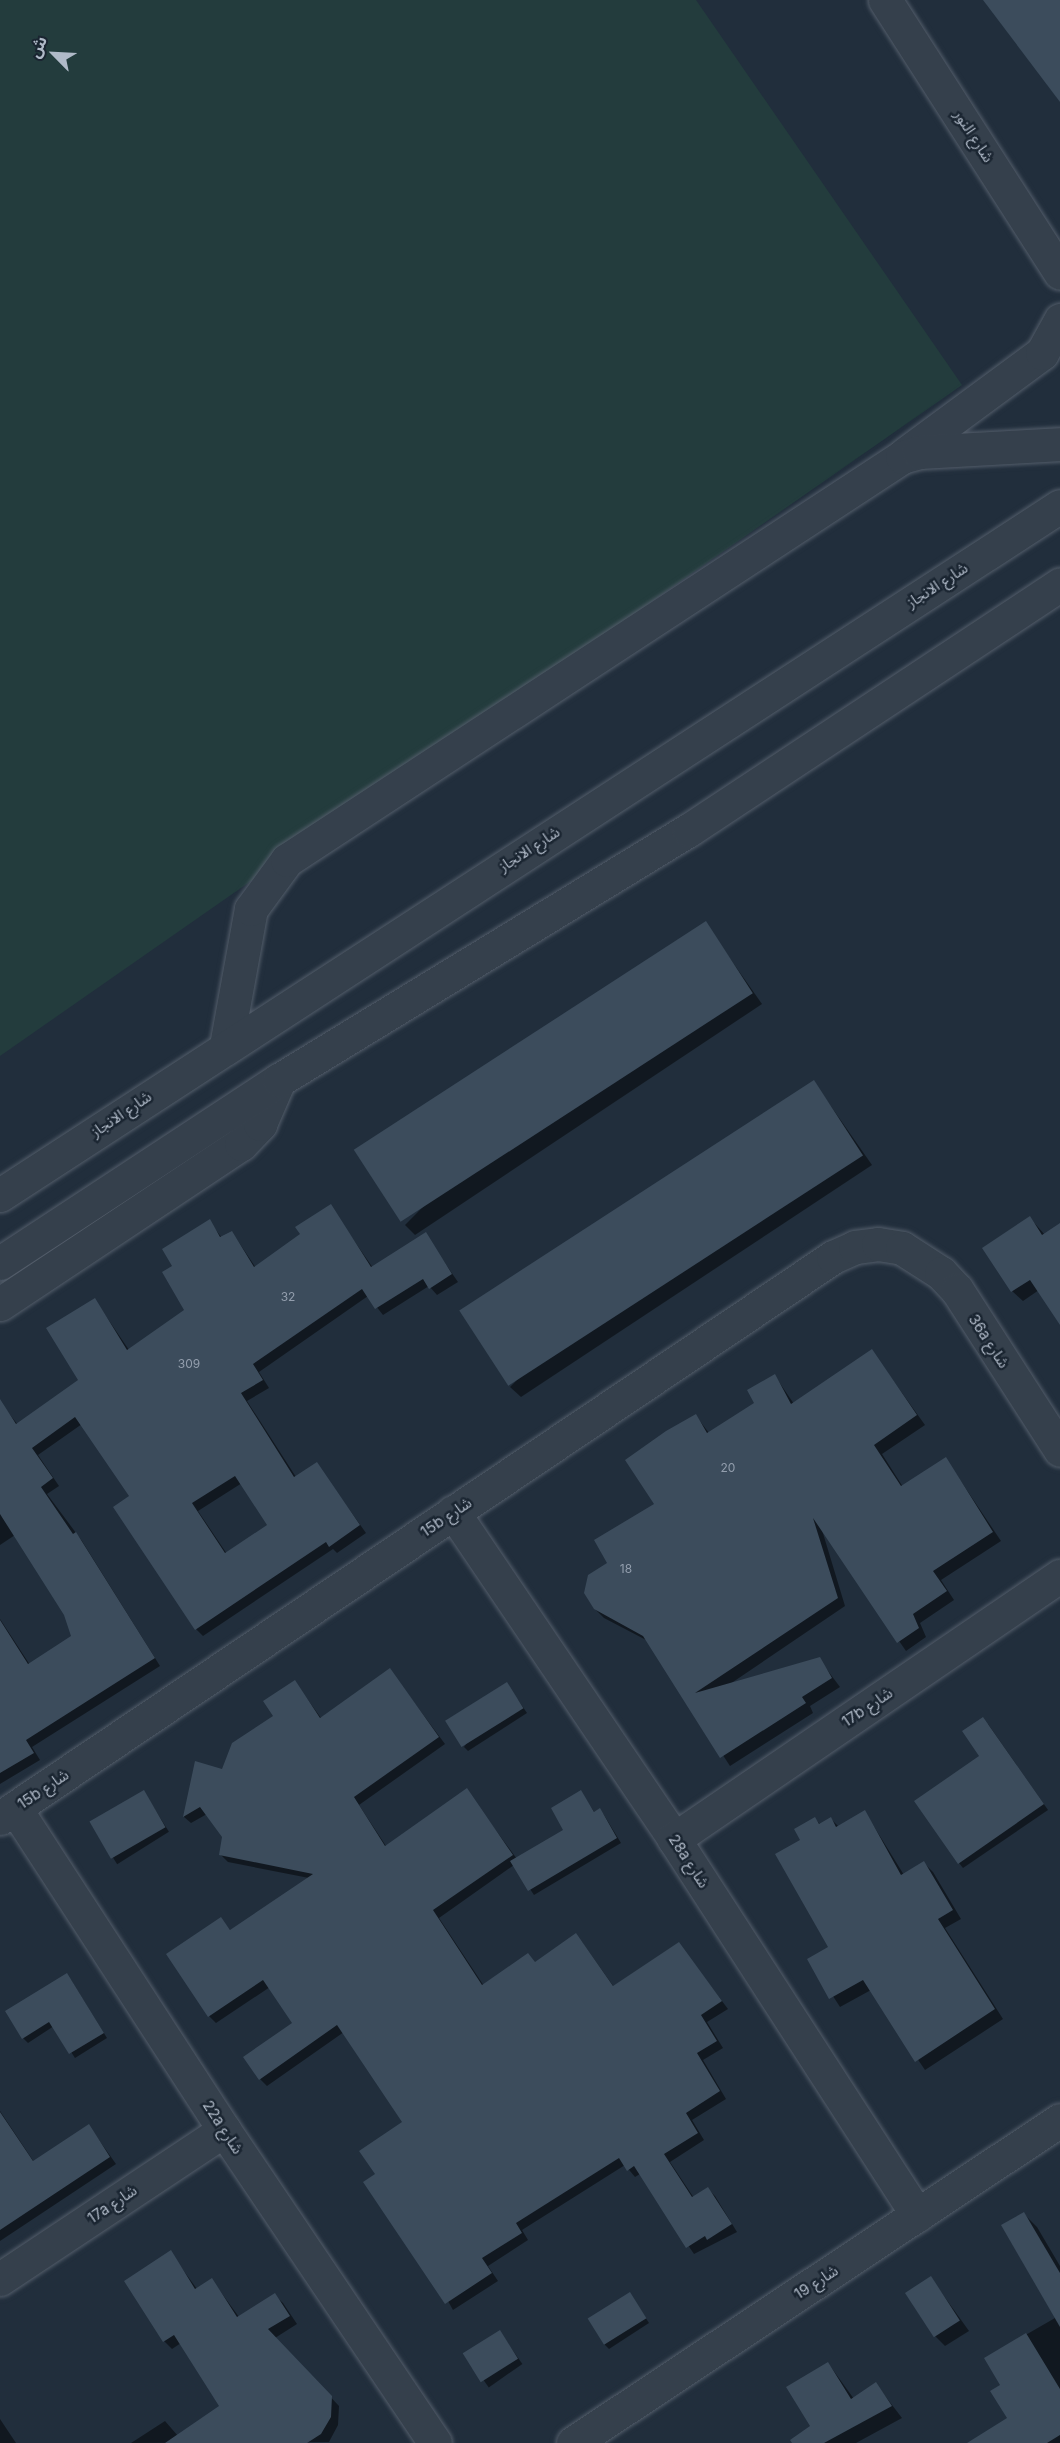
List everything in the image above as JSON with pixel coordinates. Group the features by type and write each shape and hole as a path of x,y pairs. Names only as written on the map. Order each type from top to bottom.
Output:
{"street":[{"name":"شارع النور","path":"885,0 1058,266"},
{"path":"226,1046 251,909 287,861 902,457 1042,353 1060,320"},
{"path":"902,457 928,451 1060,444"},
{"name":"شارع الانجاز","path":"0,1195 138,1102 1060,506"},
{"path":"0,1263 279,1080 689,830 1058,586"},
{"path":"0,1304 241,1144 260,1124 279,1080"},
{"path":"0,1170 38,1144 81,1123 138,1102"},
{"name":"15b شارع","path":"8,1813 833,1257 855,1247 878,1244 902,1248"},
{"name":"36a شارع","path":"902,1248 923,1258 957,1290 1060,1450"},
{"name":"28a شارع","path":"453,1512 674,1839 917,2215"},
{"name":"17b شارع","path":"674,1839 1060,1576"},
{"name":"22a شارع","path":"8,1813 435,2443"},
{"name":"شارع 19","path":"573,2443 1060,2120"},
{"name":"17a شارع","path":"0,2279 224,2130"}],"green space":[{"path":"0,0 696,0 962,385 0,1056"}],"building":[{"path":"983,0 1060,0 1060,102"},
{"path":"706,921 753,993 401,1222 354,1150"},
{"path":"814,1080 863,1155 508,1386 459,1310"},
{"path":"331,1204 371,1267 426,1232 452,1274 429,1289 423,1279 375,1309 362,1289 253,1364 263,1380 241,1393 294,1477 317,1462 360,1525 329,1547 326,1542 195,1630 113,1507 129,1496 75,1417 32,1448 53,1478 41,1487 73,1534 76,1532 155,1658 26,1740 34,1753 0,1773 0,1620 28,1664 71,1636 64,1615 0,1514 0,1399 16,1424 78,1380 46,1328 95,1298 127,1350 184,1310 162,1272 172,1266 162,1249 210,1219 220,1237 232,1231 254,1267 300,1234 295,1227","holes":["235,1476 267,1525 225,1553 192,1503"]},
{"path":"1030,1216 1042,1235 1060,1223 1060,1325 1030,1280 1011,1292 982,1248"},
{"path":"872,1349 917,1415 874,1445 901,1486 946,1457 993,1532 933,1571 947,1591 913,1614 919,1628 897,1643 813,1518 838,1598 695,1693 820,1657 832,1678 802,1697 806,1703 720,1758 643,1636 594,1609 584,1593 588,1575 607,1563 594,1540 654,1504 625,1460 666,1431 696,1414 707,1433 754,1403 747,1390 775,1374 791,1404"},
{"path":"390,1668 439,1737 354,1797 385,1846 467,1788 513,1855 433,1910 482,1985 528,1953 535,1962 576,1933 613,1986 679,1942 722,2001 701,2015 717,2041 697,2053 720,2091 686,2113 698,2133 664,2154 692,2197 708,2187 732,2224 707,2240 705,2236 686,2248 634,2166 627,2171 619,2158 516,2223 522,2233 482,2258 492,2273 445,2304 363,2182 375,2174 359,2151 402,2122 337,2025 259,2080 243,2057 292,2023 263,1980 208,2017 166,1954 221,1917 230,1930 313,1874 219,1855 222,1837 200,1807 183,1817 195,1761 222,1769 232,1743 273,1716 263,1701 295,1680 320,1718"},
{"path":"507,1682 523,1708 462,1747 445,1721"},
{"path":"983,1717 1044,1804 958,1864 914,1801 979,1756 962,1731"},
{"path":"144,1790 166,1827 111,1859 89,1822"},
{"path":"581,1790 594,1812 600,1808 617,1838 528,1891 510,1861 563,1830 551,1808"},
{"path":"865,1810 901,1875 924,1861 953,1910 938,1919 995,2009 915,2062 863,1980 829,1999 807,1959 828,1947 775,1854 800,1840 794,1829 815,1817 819,1824 831,1817 836,1827"},
{"path":"67,1973 104,2033 69,2054 49,2022 22,2039 5,2011"},
{"path":"0,2112 33,2161 89,2124 110,2157 0,2230"},
{"path":"1024,2212 1060,2273 1060,2327 1001,2225"},
{"path":"171,2250 195,2289 212,2278 237,2317 275,2293 290,2316 268,2329 332,2396 331,2417 321,2434 307,2443 165,2443 219,2406 174,2335 163,2342 124,2281"},
{"path":"931,2276 960,2320 934,2337 905,2293"},
{"path":"630,2292 646,2318 604,2345 588,2318"},
{"path":"500,2330 518,2359 481,2382 463,2353"},
{"path":"1026,2333 1060,2389 1060,2435 1047,2443 967,2443 1007,2418 990,2391 1000,2385 984,2358"},
{"path":"828,2362 851,2399 876,2382 892,2406 824,2443 792,2443 790,2440 810,2426 786,2387"}]}
